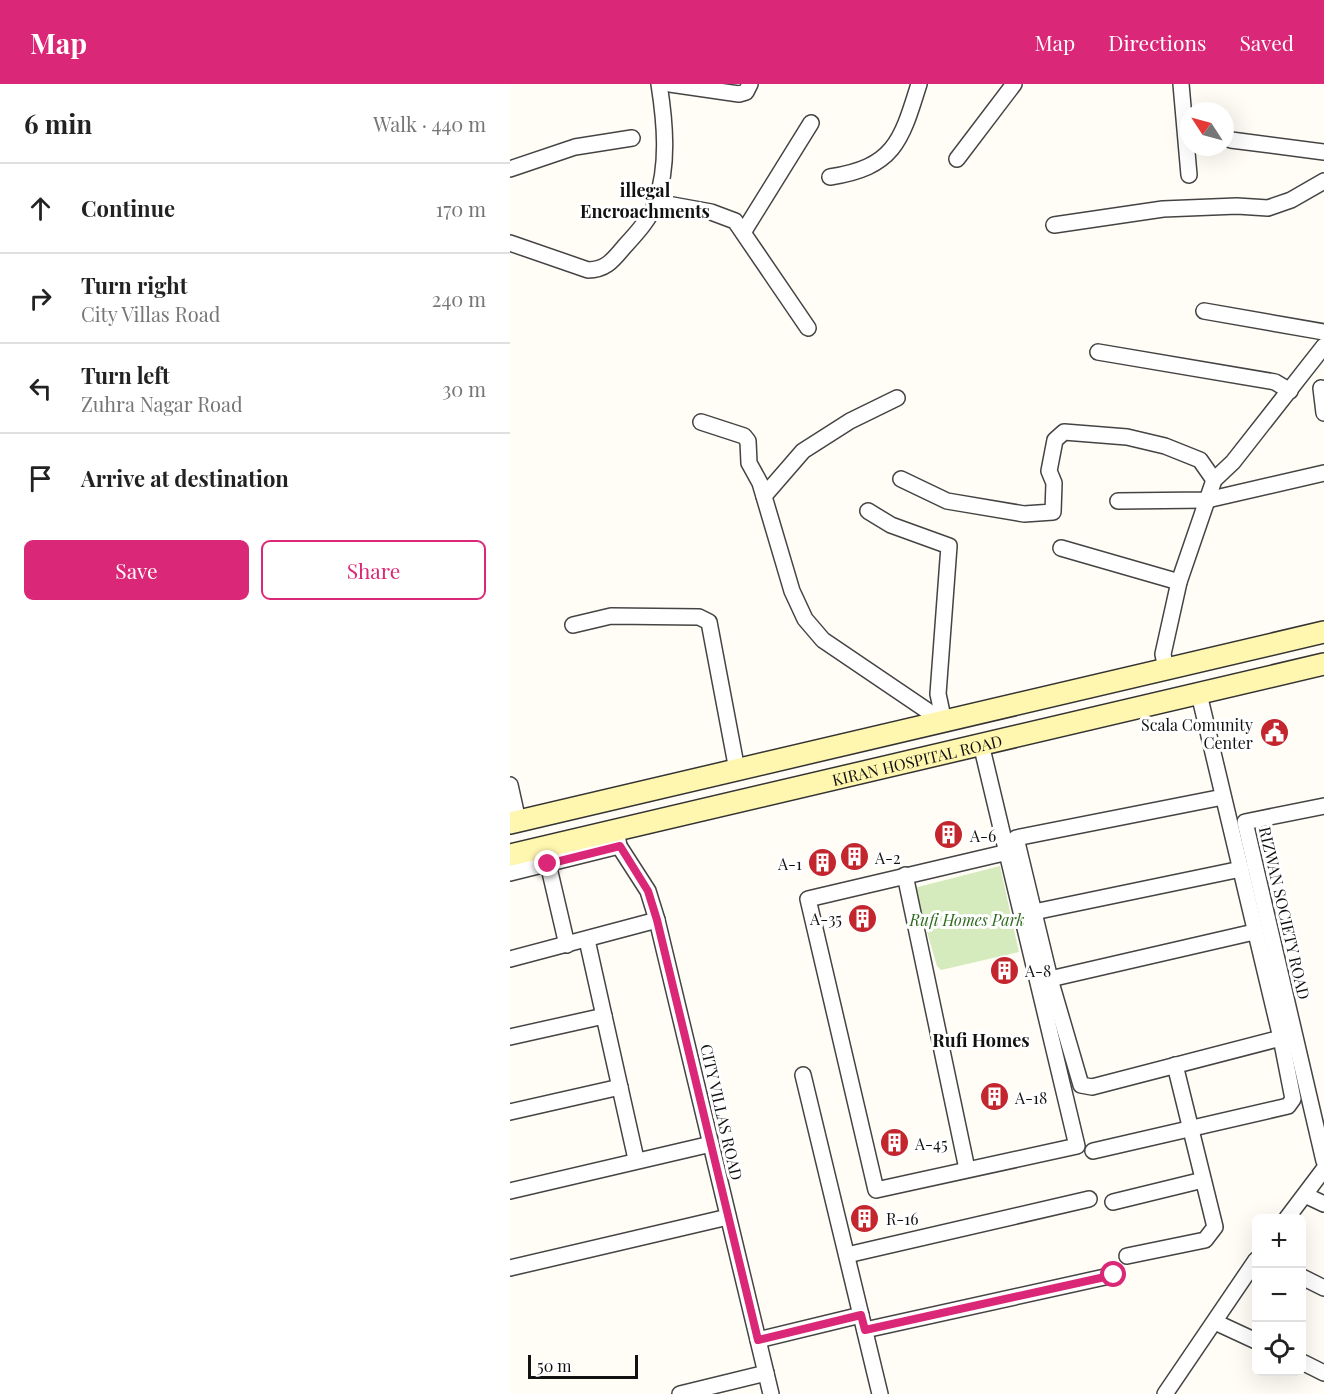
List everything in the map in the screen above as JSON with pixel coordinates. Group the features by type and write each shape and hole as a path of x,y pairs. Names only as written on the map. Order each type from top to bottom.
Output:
{"main road":[{"name":"KIRAN HOSPITAL ROAD","path":"514,822 1324,632"},
{"name":"KIRAN HOSPITAL ROAD","path":"510,855 546,855 981,744 1324,664"}],"street":[{"path":"510,243 588,270 600,270 631,239 656,202 663,170 666,123 659,84"},
{"path":"670,84 739,94 746,92 750,84"},
{"path":"830,177 858,172 878,163 893,147 909,114 919,84"},
{"path":"957,159 1014,84"},
{"path":"1181,84 1189,175"},
{"path":"744,231 811,123"},
{"path":"510,169 575,147 632,138"},
{"path":"1234,140 1324,152"},
{"path":"1054,225 1163,209 1237,206 1268,208 1291,200 1324,181"},
{"path":"656,202 711,212 735,221 808,328"},
{"path":"1204,311 1324,332"},
{"path":"1166,670 1163,654 1179,582 1214,480 1233,462 1324,346"},
{"path":"1098,352 1275,382 1290,391"},
{"path":"1321,388 1324,413"},
{"path":"764,496 803,451 850,421 897,398"},
{"path":"701,422 744,436 748,441 749,464 764,496 792,591 805,619 823,640 944,722"},
{"path":"901,479 947,501 1024,514 1053,512 1054,483 1049,471 1054,440 1064,432 1127,437 1164,446 1200,460 1214,480"},
{"path":"1118,501 1207,500 1324,473"},
{"path":"868,511 891,525 949,546 939,694 944,722"},
{"path":"1061,548 1179,582"},
{"path":"573,625 611,616 699,617 708,622 737,770"},
{"path":"1093,1151 1291,1104 1293,1099 1281,1038 1199,694"},
{"path":"981,744 1008,852 1077,1147 876,1190 807,900 905,874 1008,852"},
{"path":"510,785 514,822"},
{"path":"1222,796 1016,838 1050,979 1081,1085 1092,1087 1281,1038"},
{"name":"RIZWAN SOCIETY ROAD","path":"1324,806 1245,822 1324,1161"},
{"name":"CITY VILLAS ROAD","path":"618,838 648,891 657,920 771,1394"},
{"path":"510,873 546,855 567,945"},
{"path":"1034,912 1241,869"},
{"path":"905,874 967,1169"},
{"path":"510,959 657,920"},
{"path":"1050,979 1254,932"},
{"path":"587,940 636,1160"},
{"path":"510,1037 604,1016"},
{"path":"1127,1256 1210,1237 1215,1227 1175,1065"},
{"path":"803,1075 880,1394"},
{"path":"510,1112 620,1087"},
{"path":"510,1191 711,1144"},
{"path":"1290,1214 1324,1169"},
{"path":"1113,1202 1203,1180"},
{"path":"1305,1195 1324,1204"},
{"path":"847,1255 1089,1199"},
{"path":"510,1268 728,1217"},
{"path":"1172,1392 1252,1267"},
{"path":"758,1340 863,1323 1114,1275"},
{"path":"1306,1279 1324,1288"},
{"path":"1215,1322 1252,1339"},
{"path":"1306,1364 1324,1373"},
{"path":"680,1394 766,1373"}],"green space":[{"name":"Rufi Homes Park","path":"1000,866 1019,952 941,970 937,966 914,888"}],"place":[{"name":"Scala Comunity Center","path":"1274,733"},
{"name":"A-6","path":"949,835"},
{"name":"A-2","path":"854,857"},
{"name":"A-1","path":"823,863"},
{"name":"A-35","path":"863,918"},
{"name":"A-8","path":"1004,970"},
{"name":"A-18","path":"994,1097"},
{"name":"A-45","path":"894,1143"},
{"name":"R-16","path":"865,1218"}],"district":[{"name":"illegal Encroachments","path":"645,200"},
{"name":"Rufi Homes","path":"981,1040"}],"route":[{"path":"548,864 620,846 648,891 657,920 758,1340 861,1315 865,1330 1114,1275"}]}
